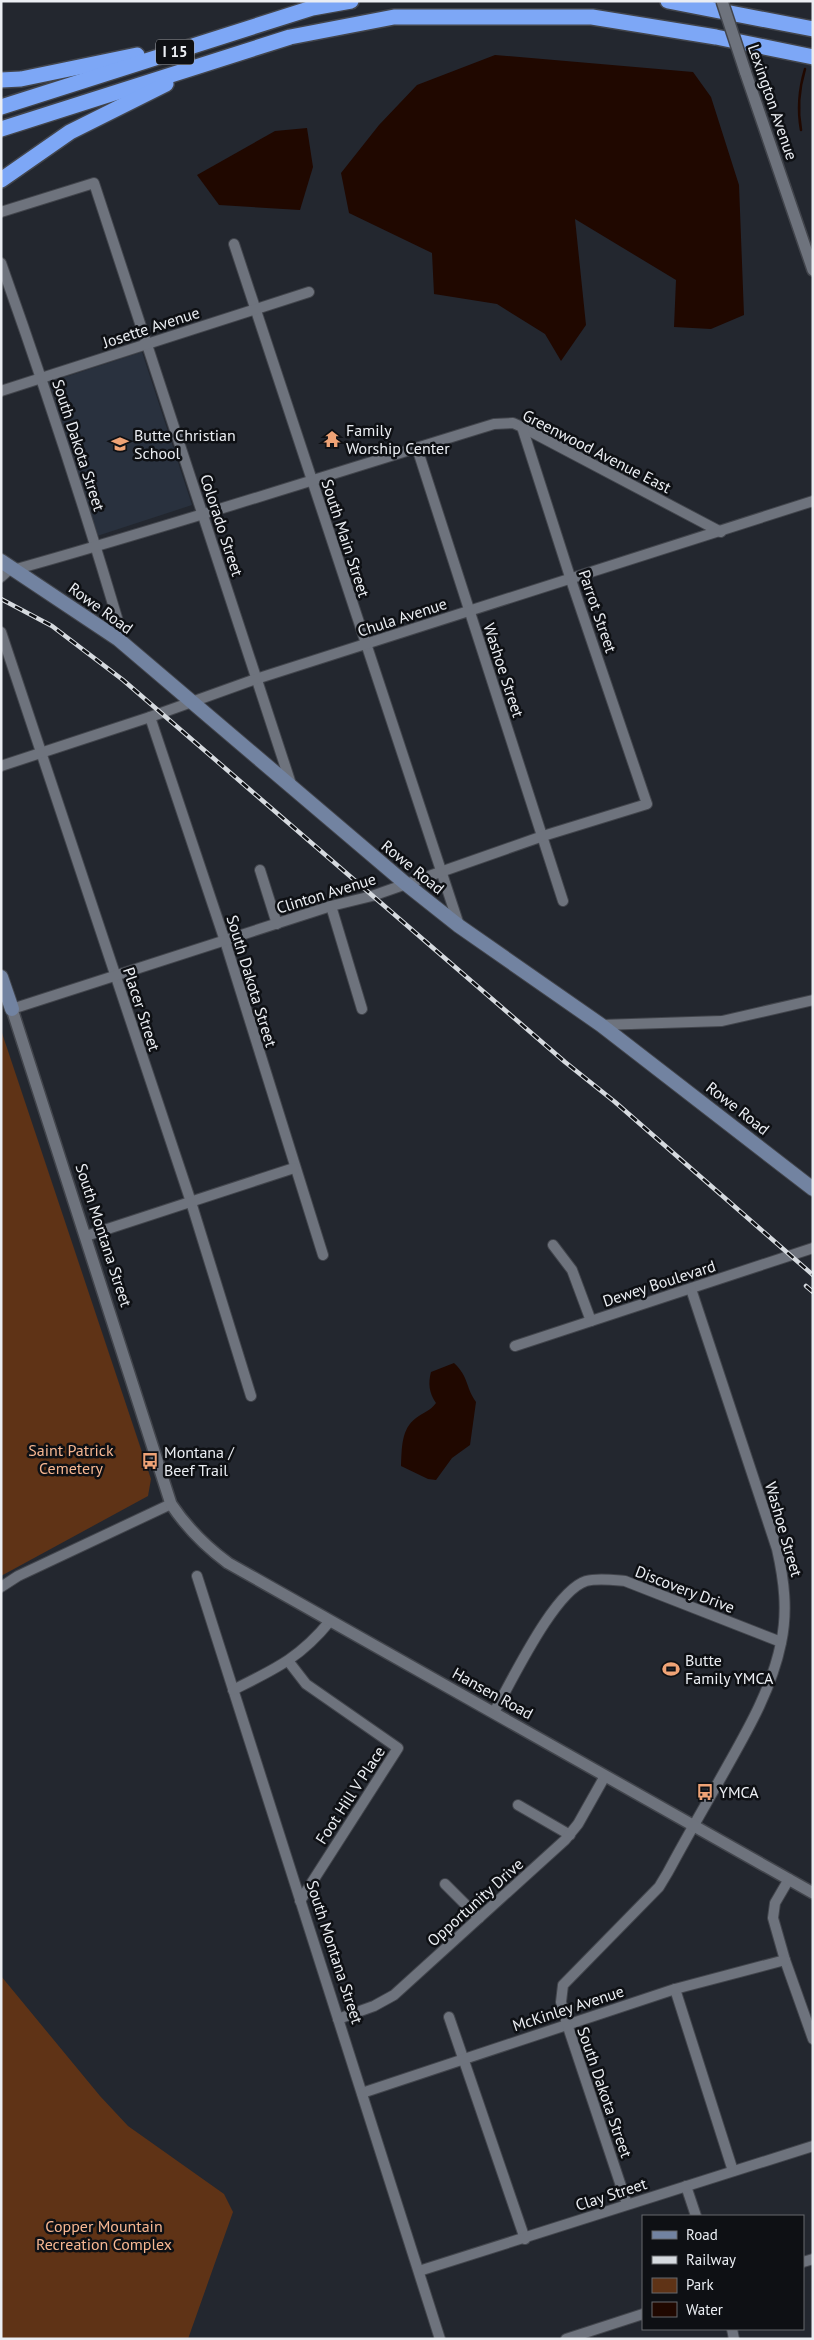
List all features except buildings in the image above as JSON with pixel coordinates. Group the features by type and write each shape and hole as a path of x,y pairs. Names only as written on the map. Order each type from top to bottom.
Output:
{"highway":[{"name":"I 15","path":"1,107 312,8 350,1"},
{"path":"668,1 813,30"},
{"name":"I 15","path":"1,129 290,37 394,17 484,15 592,17 716,37 813,56"},
{"path":"1,80 91,65 231,34"},
{"path":"1,180 70,132 211,62"}],"main road":[{"name":"Rowe Road","path":"7,569 118,640 293,790 459,926 601,1025 813,1190"},
{"name":"South Montana Street","path":"1,977 12,1010"}],"street":[{"name":"Lexington Avenue","path":"722,1 813,270"},
{"name":"Colorado Street","path":"1,212 94,183 293,790"},
{"name":"South Main Street","path":"234,244 459,926"},
{"name":"South Dakota Street","path":"1,263 42,378 96,547 120,628 118,640"},
{"name":"Josette Avenue","path":"1,391 309,292"},
{"name":"Greenwood Avenue East","path":"7,569 96,547 202,516 311,479 494,424 513,423 721,532"},
{"name":"Parrot Street","path":"522,427 571,580 648,804"},
{"name":"Washoe Street","path":"417,448 563,901"},
{"name":"Chula Avenue","path":"1,766 150,718 256,678 571,580 813,501"},
{"name":"Placer Street","path":"1,632 191,1202 251,1396"},
{"name":"South Dakota Street","path":"150,718 225,941 294,1168 323,1255"},
{"name":"Clinton Avenue","path":"12,1010 331,906 406,884 543,836 648,804"},
{"path":"260,870 277,924"},
{"path":"331,906 362,1009"},
{"path":"601,1025 722,1021 813,1000"},
{"name":"South Montana Street","path":"12,1010 171,1504"},
{"path":"86,1236 294,1168"},
{"path":"553,1245 572,1270 591,1321"},
{"name":"Dewey Boulevard","path":"515,1346 813,1248"},
{"name":"Washoe Street","path":"691,1289 777,1549 784,1581 784,1614 781,1642 770,1684 748,1730 693,1826"},
{"path":"1,1587 18,1576 171,1504"},
{"name":"Hansen Road","path":"171,1504 203,1545 228,1563 813,1893"},
{"name":"South Montana Street","path":"197,1576 440,2339"},
{"name":"Discovery Drive","path":"494,1712 552,1612 566,1594 586,1581 607,1579 625,1581 781,1642"},
{"path":"233,1690 288,1662 316,1639 330,1621"},
{"name":"Foot Hill V Place","path":"288,1662 306,1684 398,1748 300,1901"},
{"name":"Opportunity Drive","path":"338,2019 374,2006 394,1995 570,1836 605,1776"},
{"path":"518,1805 570,1836"},
{"name":"South Dakota Street","path":"627,2204 566,2024 561,2002 563,1985 659,1887 693,1826"},
{"path":"789,1879 775,1903 773,1918 785,1960 813,2039"},
{"path":"445,1884 479,1918"},
{"name":"McKinley Avenue","path":"362,2093 675,1989 785,1960"},
{"path":"675,1989 732,2172"},
{"path":"449,2017 525,2239"},
{"name":"Clay Street","path":"419,2271 525,2239 627,2204 813,2146"},
{"path":"686,2186 696,2215"},
{"path":"566,2339 642,2314"}],"shaded area":[{"name":"Butte Christian School","path":"142,352 192,505 97,536 47,383"}],"green space":[{"name":"Saint Patrick Cemetery","path":"1,1030 151,1479 148,1496 1,1576"},
{"name":"Copper Mountain Recreation Complex","path":"1,1976 100,2096 128,2126 224,2194 233,2212 188,2339 1,2339"}],"water":[{"path":"495,55 693,72 711,97 739,185 744,315 711,329 674,327 676,280 575,219 586,325 561,361 545,334 497,304 434,294 432,253 349,213 341,173 379,125 417,85"},
{"path":"307,128 313,167 300,210 219,205 197,175 275,131"},
{"path":"454,1363 465,1377 476,1402 470,1445 452,1458 436,1480 428,1479 401,1466 403,1439 411,1422 436,1403 430,1388 431,1372"}],"waterway":[{"path":"801,130 799,99 805,69"}],"railway":[{"path":"1,599 52,626 123,680 565,1062 615,1102 813,1275"},
{"path":"806,1286 813,1292"}],"place":[{"name":"Family Worship Center","path":"332,439"},
{"name":"Butte Christian School","path":"120,444"},
{"name":"Montana / Beef Trail","path":"150,1461"},
{"name":"Butte Family YMCA","path":"671,1669"},
{"name":"YMCA","path":"705,1792"}]}
